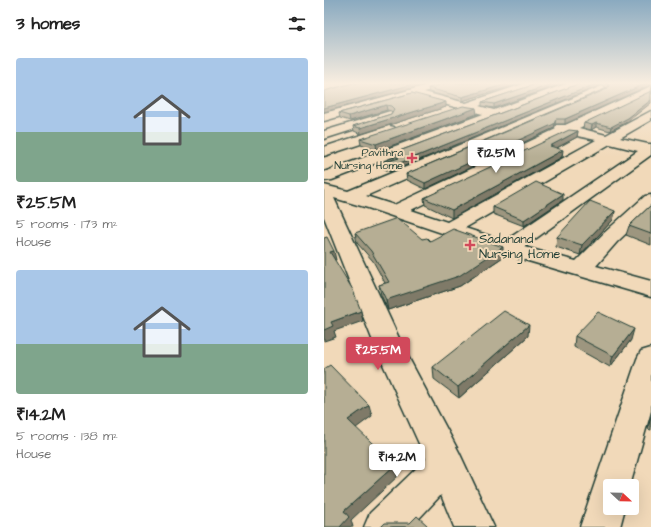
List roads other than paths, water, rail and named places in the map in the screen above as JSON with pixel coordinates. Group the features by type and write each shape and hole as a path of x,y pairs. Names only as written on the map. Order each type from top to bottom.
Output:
{"street":[{"path":"324,117 357,108"},
{"path":"324,135 413,108"},
{"path":"443,114 462,108"},
{"path":"467,108 650,149"},
{"path":"328,189 510,108"},
{"path":"328,189 529,122 561,108"},
{"path":"395,210 611,108"},
{"path":"449,229 606,139 651,115"},
{"path":"324,152 399,127"},
{"path":"508,249 650,149"},
{"path":"328,189 395,210 508,249 651,288"},
{"path":"328,189 332,236 390,349 446,464 474,527"},
{"path":"581,269 610,238 651,200"},
{"path":"614,479 651,359"},
{"path":"384,527 446,464"},
{"path":"600,527 604,515"}],"place":[{"name":"Pavithra Nursing Home","path":"412,158"},
{"name":"Sadanand Nursing Home","path":"470,245"}]}
